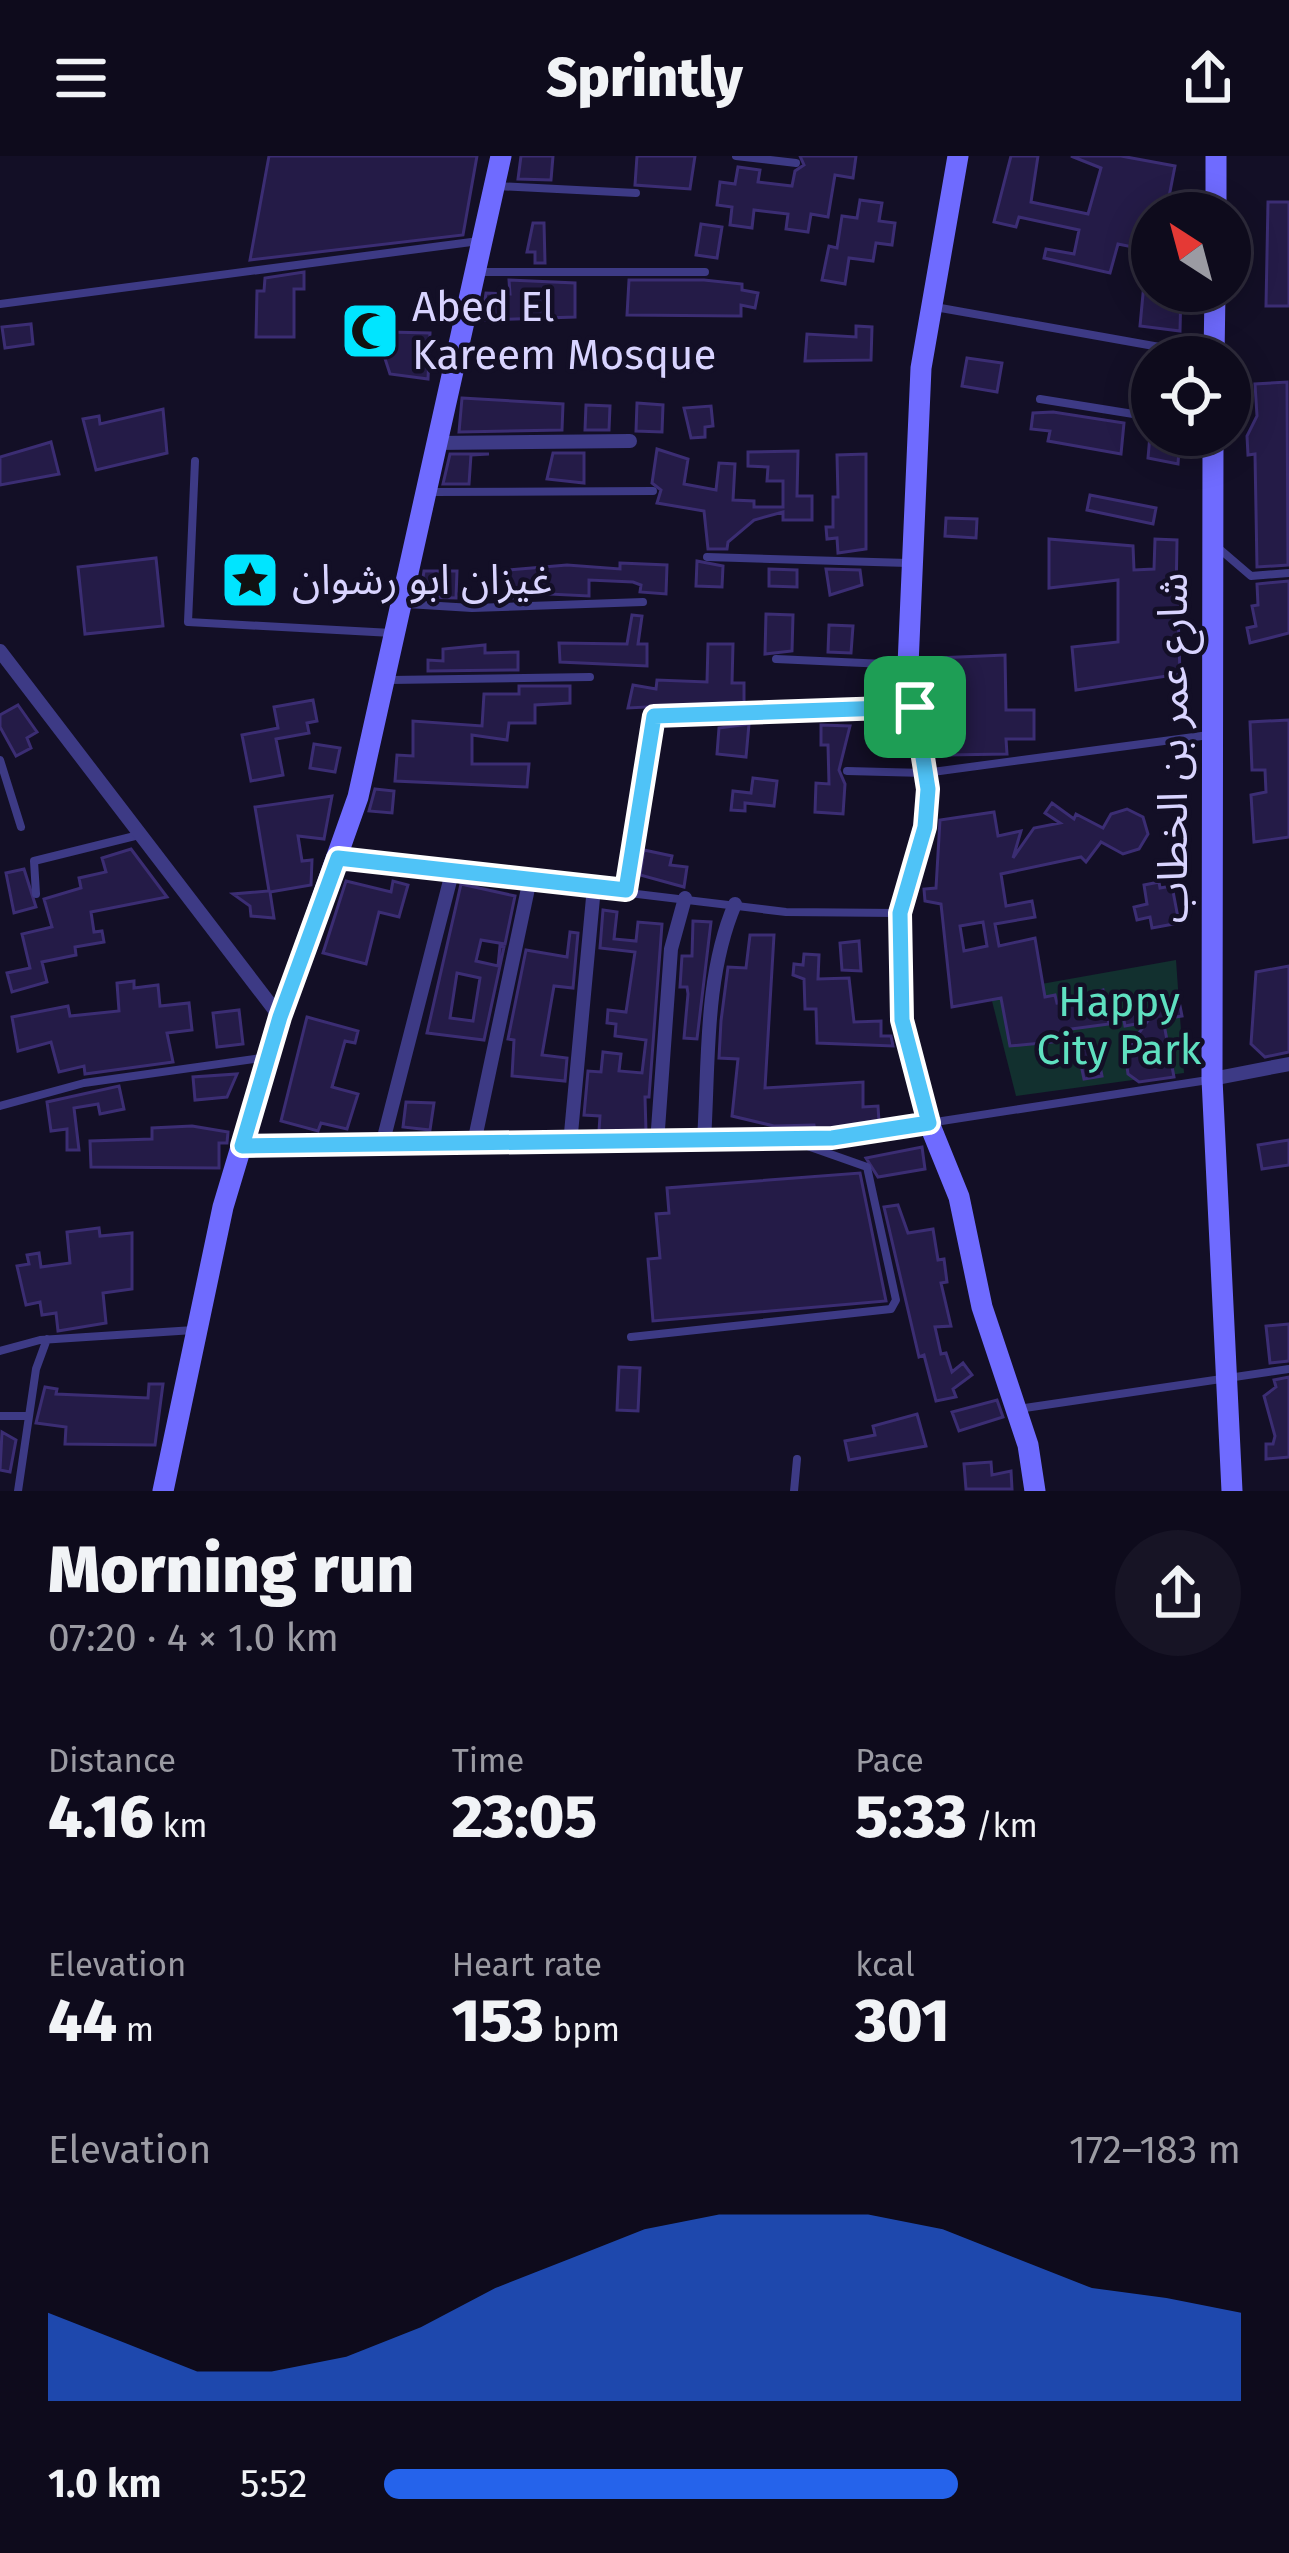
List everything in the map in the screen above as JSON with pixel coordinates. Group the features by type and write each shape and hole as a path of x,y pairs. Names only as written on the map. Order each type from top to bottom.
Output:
{"street":[{"path":"163,1491 196,1330 242,1146 280,1017 358,796 436,443 487,240 501,156"},
{"path":"958,156 928,304 910,563 908,664 926,773 925,827 900,913 902,1020 929,1123 959,1197 982,1307 1017,1408 1035,1491"},
{"path":"1216,156 1216,192"},
{"path":"436,443 630,441"},
{"name":"شارع عمر بن الخطاب","path":"1213,456 1212,1079 1232,1491"},
{"path":"0,651 7,674 141,835 280,1017"},
{"path":"626,890 654,716 915,707"},
{"path":"382,1145 453,869"},
{"path":"474,1143 530,879"},
{"path":"570,1144 594,887"},
{"path":"657,1143 671,949 685,898"},
{"path":"704,1140 714,978 722,935 735,904"},
{"path":"1212,1079 1289,1064"}],"lane":[{"path":"736,156 796,163"},
{"path":"494,185 636,193"},
{"path":"0,304 487,240"},
{"path":"479,272 705,272"},
{"path":"928,304 1131,342"},
{"path":"1040,399 1131,414"},
{"path":"195,461 188,622 393,633"},
{"path":"425,492 652,491"},
{"path":"1210,541 1251,576 1289,573"},
{"path":"706,557 910,563"},
{"path":"399,603 472,608 643,602"},
{"path":"776,659 908,664"},
{"path":"382,680 590,677"},
{"path":"847,771 926,773 1216,734"},
{"path":"0,760 20,827"},
{"path":"36,894 34,861 141,835"},
{"path":"338,858 786,912 900,913"},
{"path":"0,1106 85,1083 269,1057"},
{"path":"242,1146 832,1138 1212,1079"},
{"path":"631,1336 890,1309 896,1300 867,1166 786,1138"},
{"path":"0,1351 47,1339 196,1330"},
{"path":"18,1491 36,1369 47,1339"},
{"path":"1017,1408 1289,1370"},
{"path":"0,1416 29,1417"},
{"path":"794,1491 797,1459"}],"green space":[{"name":"Happy City Park","path":"1176,960 1184,1073 1016,1096 990,993"}],"building":[{"path":"269,156 477,156 463,235 250,260"},
{"path":"521,156 553,156 551,180 518,179"},
{"path":"637,156 695,156 690,189 635,185"},
{"path":"800,156 856,156 853,178 835,175 828,217 811,214 808,232 786,229 788,214 754,210 752,228 730,225 732,207 717,205 720,182 735,184 738,167 760,170 758,182 792,186 795,171 804,165"},
{"path":"1011,156 1038,156 1031,202 1088,214 1101,168 1071,156 1121,156 1175,166 1170,192 1131,192 1131,247 1118,244 1110,273 1044,258 1046,249 1074,254 1079,230 1019,217 1016,227 994,222"},
{"path":"860,200 882,203 879,221 895,223 892,245 876,243 873,261 849,258 845,284 822,280 829,246 837,248 842,216 857,218"},
{"path":"1268,202 1289,202 1289,306 1266,306"},
{"path":"533,223 544,223 545,263 535,263 535,252 527,252"},
{"path":"701,224 722,227 717,258 696,255"},
{"path":"304,272 304,289 294,289 294,337 256,337 257,291 264,291 265,278"},
{"path":"509,280 575,283 575,317 482,320 486,293 510,294"},
{"path":"629,280 704,280 742,284 742,290 758,293 755,308 741,305 741,316 627,315"},
{"path":"387,309 389,332 430,333 428,379 390,374 378,337 350,338 350,310"},
{"path":"1141,312 1180,312 1180,331 1140,326"},
{"path":"31,324 33,344 5,348 2,327"},
{"path":"856,326 872,327 871,360 805,361 807,334 856,337"},
{"path":"967,358 1002,363 997,392 962,386"},
{"path":"1287,382 1288,565 1257,567 1255,454 1251,455 1251,428 1257,416 1255,384"},
{"path":"462,398 563,404 562,430 459,432"},
{"path":"637,403 663,405 662,432 636,431"},
{"path":"586,405 610,406 609,430 585,430"},
{"path":"711,406 713,426 705,427 705,437 691,438 684,408"},
{"path":"163,409 167,453 96,470 83,419 99,416 100,424"},
{"path":"1033,413 1124,423 1121,454 1048,441 1050,431 1031,429"},
{"path":"51,442 59,474 0,485 0,457"},
{"path":"657,449 688,459 684,484 716,490 719,463 735,464 733,500 754,501 754,507 783,507 783,481 767,481 768,467 748,466 748,452 798,451 797,496 812,496 812,520 783,520 783,512 754,520 728,542 727,549 708,549 704,511 657,503 661,490 652,483"},
{"path":"553,453 584,453 584,483 547,479"},
{"path":"450,454 489,454 471,455 469,484 443,484"},
{"path":"866,454 866,549 838,553 837,538 827,539 826,527 833,527 833,497 838,497 837,455"},
{"path":"1148,456 1179,456 1178,464"},
{"path":"1090,495 1156,508 1153,524 1087,510"},
{"path":"946,518 977,519 976,538 945,536"},
{"path":"1049,539 1133,546 1134,570 1154,569 1155,539 1177,540 1176,598 1184,598 1184,612 1178,612 1180,674 1076,690 1072,647 1118,642 1118,580 1049,588"},
{"path":"156,558 163,626 85,634 78,567"},
{"path":"697,561 723,566 722,587 696,586"},
{"path":"620,563 667,565 666,594 640,592 641,585 633,582 589,580 589,596 529,593 529,598 507,598 508,570 567,565 620,569"},
{"path":"769,569 797,570 797,587 769,586"},
{"path":"826,569 860,570 862,585 830,595"},
{"path":"424,571 457,571 456,598 420,597"},
{"path":"1289,581 1289,633 1250,643 1247,628 1256,626 1252,606 1258,605 1257,584"},
{"path":"766,614 793,615 792,651 765,654"},
{"path":"632,615 642,616 638,644 647,644 647,666 560,662 559,643 627,644"},
{"path":"829,625 853,626 851,653 828,652"},
{"path":"708,644 733,644 732,683 744,683 744,702 628,708 633,685 656,689 657,680 707,682"},
{"path":"485,645 485,653 518,652 518,670 428,671 428,660 443,661 443,649"},
{"path":"1005,655 1006,710 1034,710 1034,739 1006,739 1007,754 946,755 938,705 949,705 948,679 937,678 937,658"},
{"path":"519,686 570,686 570,703 535,705 535,723 509,723 507,740 472,735 472,764 529,764 527,787 395,781 397,755 413,756 413,721 482,726 484,694 519,694"},
{"path":"313,700 317,721 307,723 309,733 276,739 283,775 251,781 242,735 278,728 274,707"},
{"path":"18,705 37,732 27,738 31,748 16,756 0,727 0,715"},
{"path":"1289,720 1289,837 1254,842 1251,795 1266,792 1265,770 1252,770 1250,722"},
{"path":"749,724 746,757 717,754 719,728"},
{"path":"821,725 850,726 839,770 845,784 843,814 815,812 816,783 829,784 828,745 821,745"},
{"path":"314,744 340,748 335,772 310,768"},
{"path":"753,778 777,781 774,806 745,803 745,811 731,810 733,791 751,793"},
{"path":"375,789 394,791 392,813 369,811"},
{"path":"332,796 324,839 298,836 302,861 312,860 311,885 270,892 274,918 251,916 250,906 233,894 269,891 255,807"},
{"path":"1052,803 1074,819 1076,814 1103,828 1111,814 1127,809 1143,817 1148,834 1139,849 1123,854 1101,842 1086,862 1081,857 1001,874 1006,906 1032,901 1035,917 995,924 999,946 1035,938 1045,997 1055,995 1057,1003 1066,1002 1103,990 1109,1024 1071,1029 1073,1040 1010,1046 1001,998 952,1007 941,904 925,901 924,889 936,888 940,820 994,812 998,836 1021,831 1013,858 1034,828 1060,823 1045,813","holes":["983,922 987,946 964,951 960,926"]},
{"path":"131,849 167,897 91,912 94,932 102,931 104,942 75,947 76,955 42,962 47,982 12,992 7,973 30,968 22,934 52,927 44,899 81,888 79,878 106,872 102,858"},
{"path":"644,850 672,856 670,865 687,867 684,887 640,875"},
{"path":"24,869 36,907 14,913 6,873"},
{"path":"346,881 391,892 393,881 408,885 399,917 379,912 366,964 323,953"},
{"path":"1159,882 1160,888 1172,886 1179,923 1152,928 1150,917 1137,920 1134,907 1147,904 1144,885"},
{"path":"461,884 515,896 505,944 481,940 476,961 498,966 500,946 504,947 484,1040 427,1033","holes":["457,973 480,978 473,1021 450,1018"]},
{"path":"603,910 617,912 614,939 636,941 638,922 662,924 649,1097 645,1097 646,1132 599,1131 600,1116 584,1115 588,1071 601,1072 603,1052 621,1054 619,1071 642,1073 646,1040 615,1036 616,1024 607,1023 608,1010 626,1012 635,952 600,948"},
{"path":"693,921 711,922 697,1039 684,1038 688,994 687,987 680,987 682,956 692,956"},
{"path":"570,932 578,933 573,988 554,986 542,1055 567,1058 565,1081 512,1076 514,1040 508,1039 526,950 567,957"},
{"path":"750,935 774,935 765,1088 863,1082 863,1107 878,1106 879,1122 815,1130 814,1125 774,1126 732,1116 738,1059 719,1058 721,1021 728,967 746,968"},
{"path":"859,941 861,971 842,970 840,943"},
{"path":"804,954 819,955 818,979 849,978 854,1022 881,1021 881,1036 891,1036 893,1046 817,1043 816,1009 805,1009 804,979 793,975 794,964 803,965"},
{"path":"1289,966 1289,1052 1265,1057 1251,1044 1256,972"},
{"path":"134,981 134,988 158,985 160,1006 189,1003 192,1030 167,1033 173,1062 85,1074 84,1066 59,1072 51,1042 18,1051 12,1017 68,1006 70,1016 119,1011 117,983"},
{"path":"1161,1004 1162,1009 1180,1006 1182,1016 1163,1019 1174,1077 1139,1082 1128,1074 1125,1052 1147,1022 1125,1026 1123,1015 1156,1010"},
{"path":"239,1010 243,1044 217,1047 213,1013"},
{"path":"307,1017 358,1031 355,1043 345,1041 332,1087 358,1094 347,1129 321,1123 318,1131 281,1121"},
{"path":"1096,1047 1102,1076 1084,1079 1078,1050"},
{"path":"237,1074 227,1097 195,1100 193,1077"},
{"path":"119,1086 124,1109 100,1114 98,1104 74,1108 79,1150 67,1150 67,1129 51,1131 47,1102"},
{"path":"406,1102 434,1103 430,1130 403,1127"},
{"path":"192,1126 228,1132 227,1143 219,1143 219,1168 91,1167 90,1141 152,1139 152,1128"},
{"path":"1289,1140 1289,1165 1262,1169 1258,1145"},
{"path":"922,1147 925,1169 878,1177 866,1158"},
{"path":"860,1173 886,1301 653,1321 648,1259 660,1258 656,1214 669,1213 667,1188"},
{"path":"898,1205 908,1233 933,1229 938,1260 944,1259 947,1282 941,1283 951,1326 935,1327 941,1354 946,1353 952,1372 963,1363 972,1375 953,1389 956,1397 936,1401 924,1355 919,1357 884,1207"},
{"path":"99,1228 100,1236 132,1233 132,1289 103,1293 106,1323 58,1331 56,1313 42,1315 40,1302 26,1305 17,1266 29,1264 27,1255 39,1253 41,1267 70,1263 67,1232"},
{"path":"1289,1324 1289,1361 1270,1363 1266,1326"},
{"path":"619,1367 640,1368 638,1411 617,1410"},
{"path":"1289,1377 1289,1457 1266,1459 1266,1444 1273,1444 1275,1436 1264,1396 1276,1387 1274,1380"},
{"path":"149,1384 163,1384 155,1445 65,1444 66,1427 36,1423 45,1387 57,1389 56,1394 148,1398"},
{"path":"997,1400 1003,1417 959,1431 952,1412"},
{"path":"917,1414 926,1446 849,1460 845,1441 875,1435 873,1426"},
{"path":"2,1432 16,1440 10,1472 0,1470"},
{"path":"991,1462 992,1475 1011,1471 1012,1489 966,1489 964,1464"}],"place":[{"name":"Abed El Kareem Mosque","path":"370,331"},
{"name":"غيزان ابو رشوان","path":"250,580"}],"route":[{"path":"915,707 928,789 925,827 900,913 902,1020 929,1123 832,1138 242,1146 280,1017 338,858 626,890 654,716 915,707"}]}
